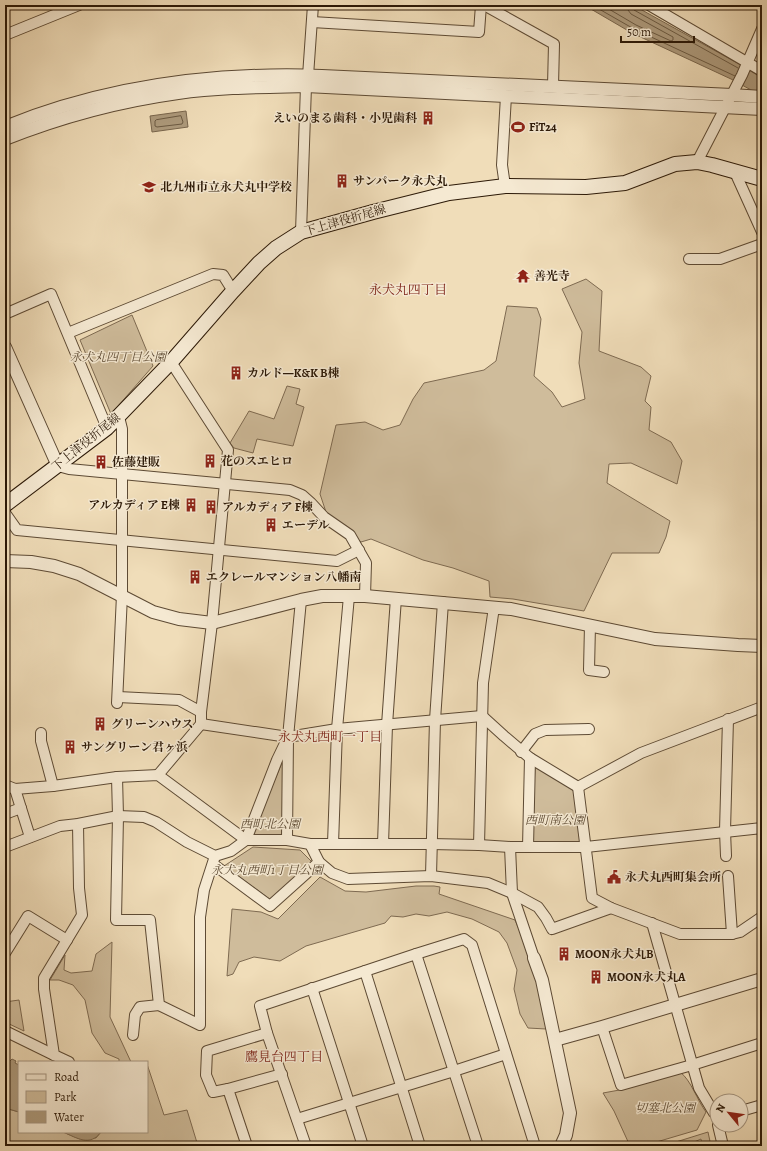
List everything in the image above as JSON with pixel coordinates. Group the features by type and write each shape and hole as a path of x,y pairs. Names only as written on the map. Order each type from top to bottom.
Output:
{"main road":[{"name":"下上津役折尾線","path":"5,506 107,428 119,417 171,362 233,291 276,248 301,232 449,193 505,186 586,188 625,183 675,164 697,162 734,170 762,180"}],"street":[{"path":"5,35 79,5"},
{"path":"301,232 307,81 313,5"},
{"path":"312,22 479,32 481,5"},
{"path":"484,5 554,44 553,86"},
{"path":"649,5 762,71"},
{"path":"697,162 748,62 762,29"},
{"path":"5,126 70,104 123,91 170,83 231,76 506,96 725,106 759,105"},
{"path":"5,139 25,131 74,116 125,103 179,93 307,81 734,90 759,105"},
{"path":"505,186 502,165 506,96"},
{"path":"734,170 762,232"},
{"path":"689,258 720,259 762,244"},
{"path":"68,333 213,274 223,275 233,291"},
{"path":"5,314 51,294 107,428"},
{"path":"5,347 58,466 122,474 290,490 302,495 311,502 324,518 350,535 366,563 365,596"},
{"path":"158,775 201,724 201,712 220,549 228,450 171,362"},
{"path":"119,417 122,429 122,595 117,700 179,700 201,712"},
{"path":"5,514 18,530 337,561 359,550"},
{"path":"5,560 54,566 79,574 153,612 179,619 212,623 322,596 365,596 511,609 656,639 762,646"},
{"path":"333,844 337,729 349,596"},
{"path":"383,844 386,725 396,598"},
{"path":"287,840 288,737 301,600"},
{"path":"431,876 435,720 443,602"},
{"path":"479,845 483,683 494,607"},
{"path":"590,625 589,670 604,672"},
{"path":"578,786 641,753 762,707"},
{"path":"201,724 288,737 337,729 482,716 521,752 578,786"},
{"path":"726,856 725,831 728,719"},
{"path":"521,752 535,734 545,730 589,730"},
{"path":"41,733 41,740 53,786"},
{"path":"133,1035 135,1015 140,1007 159,1005 200,1024 200,918 204,890 214,860 231,851 246,840 277,760 288,737"},
{"path":"528,847 530,758"},
{"path":"5,785 15,789 53,786 117,777 158,775 246,840 287,840 310,844 431,844 510,847 586,847 762,828"},
{"path":"117,777 118,816 116,920 150,920 159,1005"},
{"path":"578,786 592,898 611,908 680,934 732,934 740,932 762,917"},
{"path":"15,789 30,837"},
{"path":"5,814 21,808"},
{"path":"5,847 60,826 118,816 144,817 156,822 214,860 270,906 319,862"},
{"path":"54,1055 44,990 44,978 82,915 79,888 78,824"},
{"path":"310,844 319,862 332,873 348,879 431,876 488,883 512,893 538,907 552,929 611,908"},
{"path":"510,847 512,893 542,980 570,1114 566,1135 561,1146"},
{"path":"728,876 732,934"},
{"path":"5,954 28,916 67,940"},
{"path":"652,923 699,1088 709,1105"},
{"path":"306,1146 267,1033 260,1006 365,970 464,939 472,945 535,1146"},
{"path":"416,954 478,1146"},
{"path":"365,970 420,1146"},
{"path":"554,1040 762,979"},
{"path":"312,988 363,1146"},
{"path":"602,1027 620,1084 692,1065 762,1043"},
{"path":"5,1031 67,1061"},
{"path":"267,1033 207,1051 206,1075 213,1092 282,1074"},
{"path":"297,1119 506,1054"},
{"path":"228,1089 247,1146"},
{"path":"749,1109 762,1106"},
{"path":"720,1133 723,1146"}],"green space":[{"path":"586,279 602,291 599,351 641,367 651,376 645,401 651,407 649,430 671,442 682,461 677,484 631,463 609,464 607,483 670,521 666,537 659,553 612,553 584,611 513,599 490,597 489,581 453,568 423,560 371,539 361,542 326,512 320,494 336,425 365,422 383,430 400,425 413,399 424,383 484,370 496,361 507,306 537,308 541,319 534,376 552,392 562,407 585,399 579,363 582,332 562,289"},
{"name":"永犬丸四丁目公園","path":"132,315 153,366 111,414 80,340"},
{"path":"287,386 300,389 296,404 304,407 293,446 257,439 253,453 234,448 230,443 249,411 274,419"},
{"name":"西町北公園","path":"284,758 282,836 251,836"},
{"name":"西町南公園","path":"535,764 574,787 580,842 532,843"},
{"name":"永犬丸西町1丁目公園","path":"253,847 300,850 312,862 271,900 224,866"},
{"path":"320,877 345,891 366,892 416,886 440,887 439,894 515,920 535,973 542,1001 546,1029 528,1028 520,1014 514,989 517,970 507,943 499,932 472,919 447,912 429,916 416,914 403,917 391,916 385,923 306,946 280,961 254,957 239,962 233,974 227,976 232,909 261,912 278,919"},
{"path":"112,942 110,1017 131,1061 119,1061 119,1059 105,1053 92,1033 85,1000 73,985 59,980 50,980 65,955 64,970 71,973 92,971 96,954"},
{"path":"19,1000 24,1031 5,1022 5,1002"},
{"path":"148,1067 164,1115 187,1110 198,1146 14,1146 5,1141 5,1108 18,1112 18,1133 65,1133 80,1139 96,1138 100,1133 148,1133"},
{"name":"切塞北公園","path":"680,1072 691,1085 706,1112 697,1130 643,1146 630,1146 614,1111 603,1093 625,1089"},
{"path":"708,1132 711,1146 702,1146 701,1139 685,1146 663,1146"}],"water":[{"path":"584,5 633,5 762,78 762,96 731,79 632,33"},
{"path":"186,111 188,127 152,132 150,116"},
{"path":"12,1059 16,1061 15,1063 18,1064 18,1112 5,1108 5,1066"},
{"path":"65,1133 100,1133 97,1137 92,1139 78,1139"}],"place":[{"name":"えいのまる歯科・小児歯科","path":"428,118"},
{"name":"FiT24","path":"518,127"},
{"name":"サンパーク永犬丸","path":"342,181"},
{"name":"北九州市立永犬丸中学校","path":"149,187"},
{"name":"善光寺","path":"523,276"},
{"name":"カルド―K&K B棟","path":"236,373"},
{"name":"花のスエヒロ","path":"210,461"},
{"name":"佐藤建販","path":"101,462"},
{"name":"アルカディア E棟","path":"191,505"},
{"name":"アルカディア F棟","path":"211,507"},
{"name":"エーデル","path":"271,525"},
{"name":"エクレールマンション八幡南","path":"195,577"},
{"name":"グリーンハウス","path":"100,724"},
{"name":"サングリーン君ヶ浜","path":"70,747"},
{"name":"永犬丸西町集会所","path":"614,877"},
{"name":"MOON永犬丸B","path":"564,954"},
{"name":"MOON永犬丸A","path":"596,977"}],"district":[{"name":"永犬丸四丁目","path":"408,289"},
{"name":"永犬丸西町一丁目","path":"330,736"},
{"name":"鷹見台四丁目","path":"284,1056"}]}
